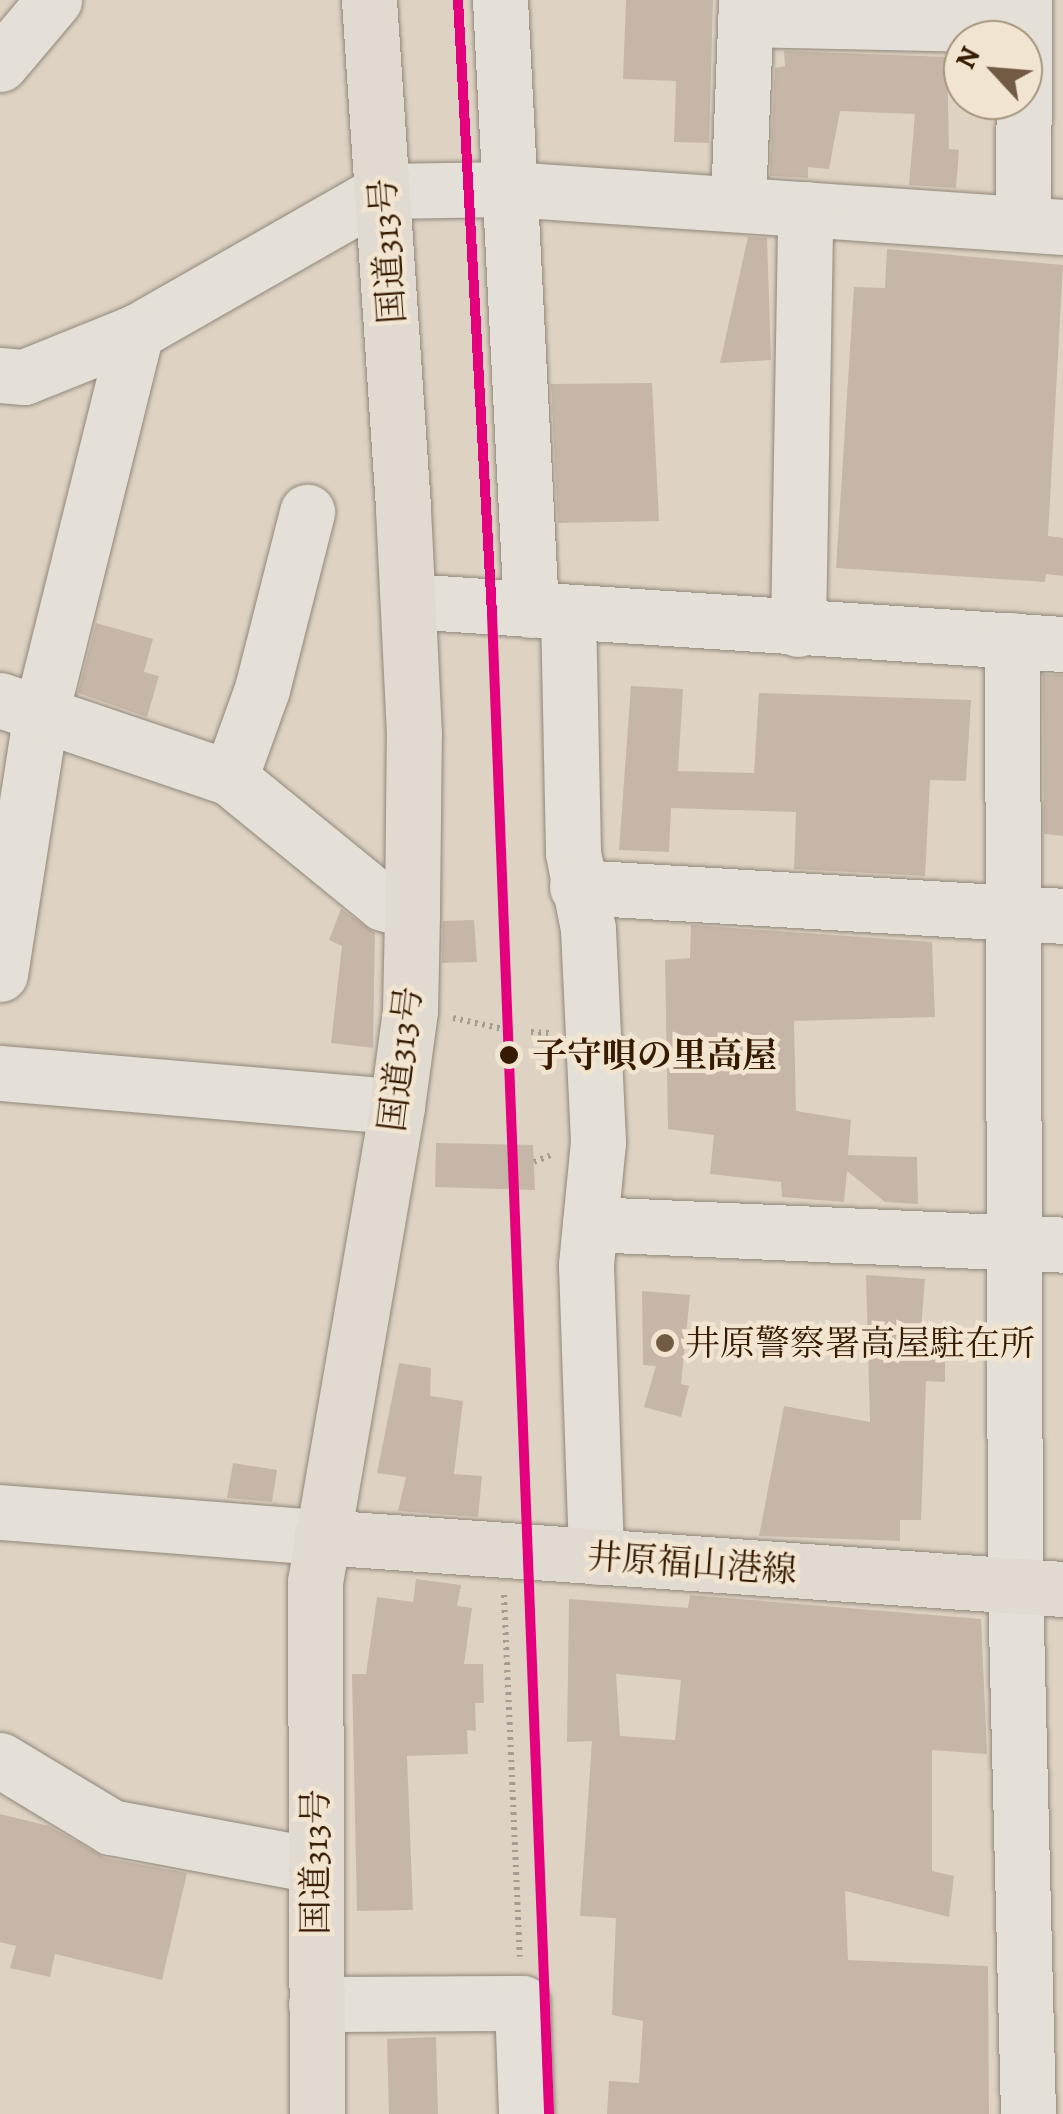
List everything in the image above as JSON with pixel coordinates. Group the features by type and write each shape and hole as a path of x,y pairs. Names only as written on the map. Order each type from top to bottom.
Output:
{"main road":[{"name":"国道313号","path":"317,2114 314,1622 321,1537 397,1106 410,1011 408,601 368,0"},
{"name":"井原福山港線","path":"321,1537 1039,1587"}],"street":[{"path":"0,64 54,0"},
{"path":"500,0 509,188 549,611 577,887 588,929 598,1123 590,1224 596,1557"},
{"path":"0,374 24,377 136,332 383,191 509,188 1043,226 1024,12 745,10 738,202"},
{"path":"798,628 805,209"},
{"path":"0,974 20,706 136,332"},
{"path":"230,778 262,689 307,512"},
{"path":"408,601 1037,642 1009,912 1038,1244 1043,1815 1028,2114"},
{"path":"20,706 230,778 383,902 412,912"},
{"path":"577,887 1063,916"},
{"path":"0,1073 397,1106"},
{"path":"590,1224 1038,1244"},
{"path":"0,1512 321,1537"},
{"path":"0,1760 111,1827 314,1865"},
{"path":"316,2004 522,2003 526,2114"}],"path":[{"path":"448,1017 513,1031"},
{"path":"534,1162 551,1156"},
{"path":"502,1551 522,2003"}],"building":[{"path":"626,0 713,0 709,143 674,142 676,81 623,79"},
{"path":"784,51 943,57 943,120 948,120 949,149 959,150 956,188 909,185 915,114 840,111 829,169 808,167 808,178 770,176 775,68 785,66"},
{"path":"748,237 767,238 771,360 720,363"},
{"path":"887,249 1063,265 1048,536 1063,538 1063,576 1046,574 1045,582 836,568 854,287 885,288"},
{"path":"652,383 659,521 558,523 551,384"},
{"path":"96,623 153,639 144,672 159,676 147,717 78,693"},
{"path":"1043,674 1063,675 1063,836 1044,834"},
{"path":"631,686 683,689 678,771 754,773 759,693 971,700 966,781 930,780 925,876 794,869 796,812 671,808 669,852 619,850"},
{"path":"341,909 375,933 373,1048 331,1043 342,946 329,940"},
{"path":"474,920 477,962 442,963 443,921"},
{"path":"691,925 932,942 935,1017 794,1021 796,1111 851,1120 848,1155 917,1157 918,1204 885,1202 847,1171 844,1202 782,1197 781,1182 710,1174 714,1135 668,1129 665,960 690,958"},
{"path":"436,1143 533,1145 535,1190 435,1187"},
{"path":"866,1275 925,1279 921,1330 945,1330 945,1382 926,1381 921,1520 900,1520 900,1541 759,1536 784,1406 870,1422"},
{"name":"井原警察署高屋駐在所","path":"642,1291 690,1295 681,1384 689,1386 681,1417 644,1407 656,1366 643,1365"},
{"path":"399,1363 431,1368 430,1396 463,1401 454,1474 482,1476 478,1517 398,1511 406,1477 377,1473"},
{"path":"233,1463 277,1470 272,1502 227,1498"},
{"path":"416,1579 461,1585 457,1606 472,1608 464,1664 483,1664 484,1703 475,1703 476,1731 467,1730 468,1754 407,1756 413,1910 357,1911 352,1674 366,1674 377,1597 413,1602"},
{"path":"690,1595 981,1619 987,1754 932,1750 932,1871 954,1876 949,1917 845,1891 848,1960 988,1966 989,2114 607,2114 609,2081 639,2083 643,2021 612,2015 616,1918 580,1916 592,1741 567,1742 569,1599 688,1608","holes":["616,1674 681,1680 675,1740 620,1736"]},
{"path":"0,1814 49,1826 105,1858 187,1873 162,1980 55,1954 50,1977 10,1968 16,1946 0,1942"},
{"path":"436,2037 438,2114 389,2114 387,2039"}],"transit line":[{"path":"458,0 492,614 549,2114"}],"place":[{"name":"子守唄の里高屋","path":"509,1055"},
{"name":"井原警察署高屋駐在所","path":"665,1343"}]}
